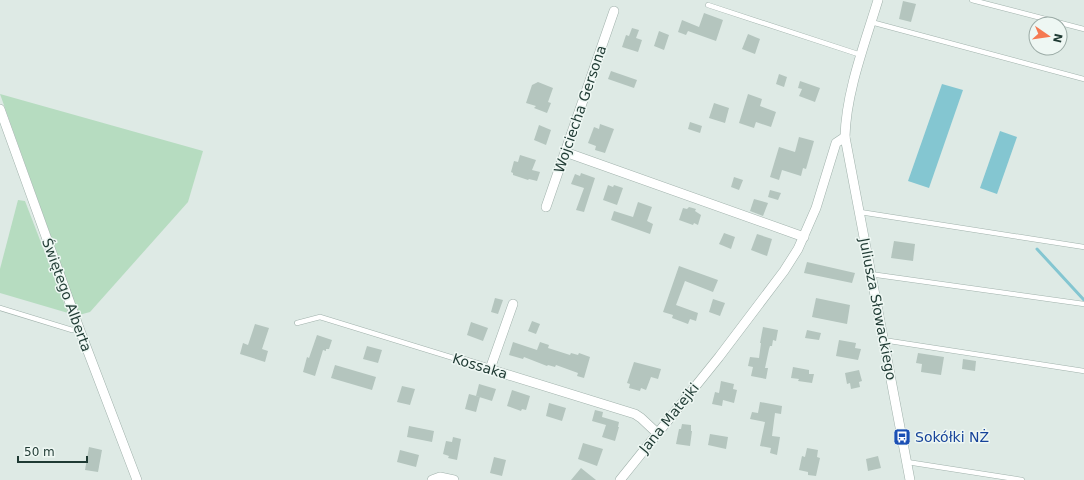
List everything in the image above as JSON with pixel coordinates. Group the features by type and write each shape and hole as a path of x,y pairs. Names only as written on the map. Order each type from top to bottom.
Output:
{"street":[{"name":"Juliusza Słowackiego","path":"878,0 849,100 845,120 845,137 910,480"},
{"name":"Wojciecha Gersona","path":"546,207 614,11"},
{"name":"Świętego Alberta","path":"0,109 79,328 137,480"},
{"path":"565,152 804,237 816,208 836,143 845,137"},
{"name":"Jana Matejki","path":"620,480 719,357 784,271 804,237"},
{"path":"490,369 512,304"},
{"name":"Kossaka","path":"460,360 635,414 657,433"},
{"path":"432,480 440,477 454,480"}],"lane":[{"path":"972,0 1084,29"},
{"path":"708,5 861,55"},
{"path":"871,22 1084,79"},
{"path":"860,212 1084,247"},
{"path":"870,274 1084,304"},
{"path":"0,308 72,330 79,328"},
{"name":"Kossaka","path":"298,323 320,317 460,360"},
{"path":"883,340 1084,371"},
{"path":"907,462 1022,480"}],"green space":[{"path":"0,94 203,151 188,202 90,312 79,315"},
{"path":"18,200 25,201 68,313 0,293 0,269"}],"water":[{"path":"942,84 963,90 929,188 908,181"},
{"path":"1000,131 1017,137 997,194 980,188"}],"building":[{"path":"903,1 916,4 911,22 899,19"},
{"path":"704,13 723,20 716,41 688,31 686,35 678,32 682,20 699,27"},
{"path":"632,28 639,30 636,38 642,40 638,52 622,47 626,35 629,36"},
{"path":"659,31 669,35 664,50 654,46"},
{"path":"748,34 760,39 755,54 742,49"},
{"path":"611,71 637,80 634,88 608,79"},
{"path":"779,74 787,77 784,87 776,84"},
{"path":"800,81 820,88 815,102 799,96 802,89 798,88"},
{"path":"538,82 553,88 548,102 551,103 547,113 534,108 536,106 526,103 532,85"},
{"path":"748,94 762,99 760,106 776,112 771,127 756,122 754,128 739,123"},
{"path":"714,103 729,108 725,123 709,118"},
{"path":"690,122 702,126 700,133 688,129"},
{"path":"600,124 614,129 605,153 595,150 596,146 588,143 594,127 599,129"},
{"path":"539,125 551,130 546,145 534,140"},
{"path":"799,137 814,141 806,169 803,168 801,176 782,170 779,180 770,177 779,147 795,152"},
{"path":"520,155 536,160 532,170 540,172 537,181 528,180 513,175 511,172 514,161 518,162"},
{"path":"581,173 595,178 584,212 576,210 584,188 571,184 575,174 580,176"},
{"path":"734,177 743,180 739,190 731,187"},
{"path":"608,185 623,188 617,205 603,200"},
{"path":"770,190 781,193 778,200 768,197"},
{"path":"754,199 768,203 763,216 750,211"},
{"path":"638,202 652,207 647,221 653,224 650,234 611,220 614,211 633,217"},
{"path":"689,207 696,209 695,211 701,215 698,225 694,223 693,225 679,220 683,208 687,209"},
{"path":"724,233 735,237 731,249 719,244"},
{"path":"757,234 772,239 767,256 751,250"},
{"path":"894,241 915,244 913,261 891,258"},
{"path":"807,262 855,273 852,283 804,273"},
{"path":"679,266 718,280 713,292 685,281 676,305 698,313 696,321 690,319 688,324 672,318 673,315 663,312"},
{"path":"495,298 503,300 498,314 491,312"},
{"path":"816,298 850,305 847,324 812,317"},
{"path":"713,299 725,303 720,316 709,312"},
{"path":"532,321 540,324 536,334 528,331"},
{"path":"471,322 488,328 483,341 467,335"},
{"path":"255,324 269,328 262,349 268,351 265,362 240,354 243,343 248,345"},
{"path":"763,327 778,330 776,341 773,340 772,346 770,346 769,349 765,368 768,368 766,379 751,376 753,367 748,366 750,357 759,358"},
{"path":"807,330 821,333 819,340 805,338"},
{"path":"317,335 332,340 329,349 326,349 326,351 323,350 315,376 303,372 307,357 309,358"},
{"path":"839,340 856,343 855,348 861,349 858,360 836,356"},
{"path":"513,342 537,350 540,342 549,345 548,348 570,355 571,353 578,355 579,353 590,357 584,378 577,376 578,373 556,365 555,367 547,366 524,357 523,359 509,355"},
{"path":"367,346 382,350 378,363 363,359"},
{"path":"918,353 944,357 941,375 921,372 922,364 916,363"},
{"path":"963,359 976,361 975,371 962,369"},
{"path":"634,362 661,369 658,379 651,377 646,390 641,388 640,391 629,388 630,384 627,383"},
{"path":"335,365 376,377 372,390 331,378"},
{"path":"793,367 809,370 809,374 814,374 812,383 798,381 799,379 791,378"},
{"path":"859,370 862,381 859,382 860,387 851,389 850,383 847,384 845,373"},
{"path":"721,381 734,384 733,389 737,390 734,403 723,400 722,406 712,404 715,392 719,393"},
{"path":"479,384 496,389 492,401 476,396"},
{"path":"402,386 415,389 410,405 397,402"},
{"path":"512,390 530,396 526,410 522,409 521,411 507,406"},
{"path":"469,394 480,397 476,412 465,409"},
{"path":"760,402 782,406 781,414 775,413 772,436 780,437 777,455 770,453 771,448 760,446 765,422 750,419 752,412 758,413"},
{"path":"549,403 566,408 562,421 546,416"},
{"path":"595,410 603,412 602,417 619,422 615,441 602,437 606,425 592,421"},
{"path":"682,424 691,425 692,431 690,446 676,444 679,429 681,429"},
{"path":"409,426 434,431 432,442 407,437"},
{"path":"710,434 728,437 726,449 708,445"},
{"path":"453,437 461,439 457,460 448,458 449,456 443,454 446,441 452,442"},
{"path":"583,443 603,449 597,466 578,459"},
{"path":"89,447 102,450 98,472 85,470"},
{"path":"807,448 818,450 817,457 820,458 816,476 808,475 808,472 799,470 802,456 805,457"},
{"path":"400,450 419,455 416,467 397,462"},
{"path":"878,456 881,468 868,471 866,459"},
{"path":"494,457 506,460 502,476 490,473"},
{"path":"581,468 596,480 571,480"}],"waterway":[{"path":"1037,249 1084,300"}],"place":[{"name":"Sokółki NŻ","path":"902,437"}]}
